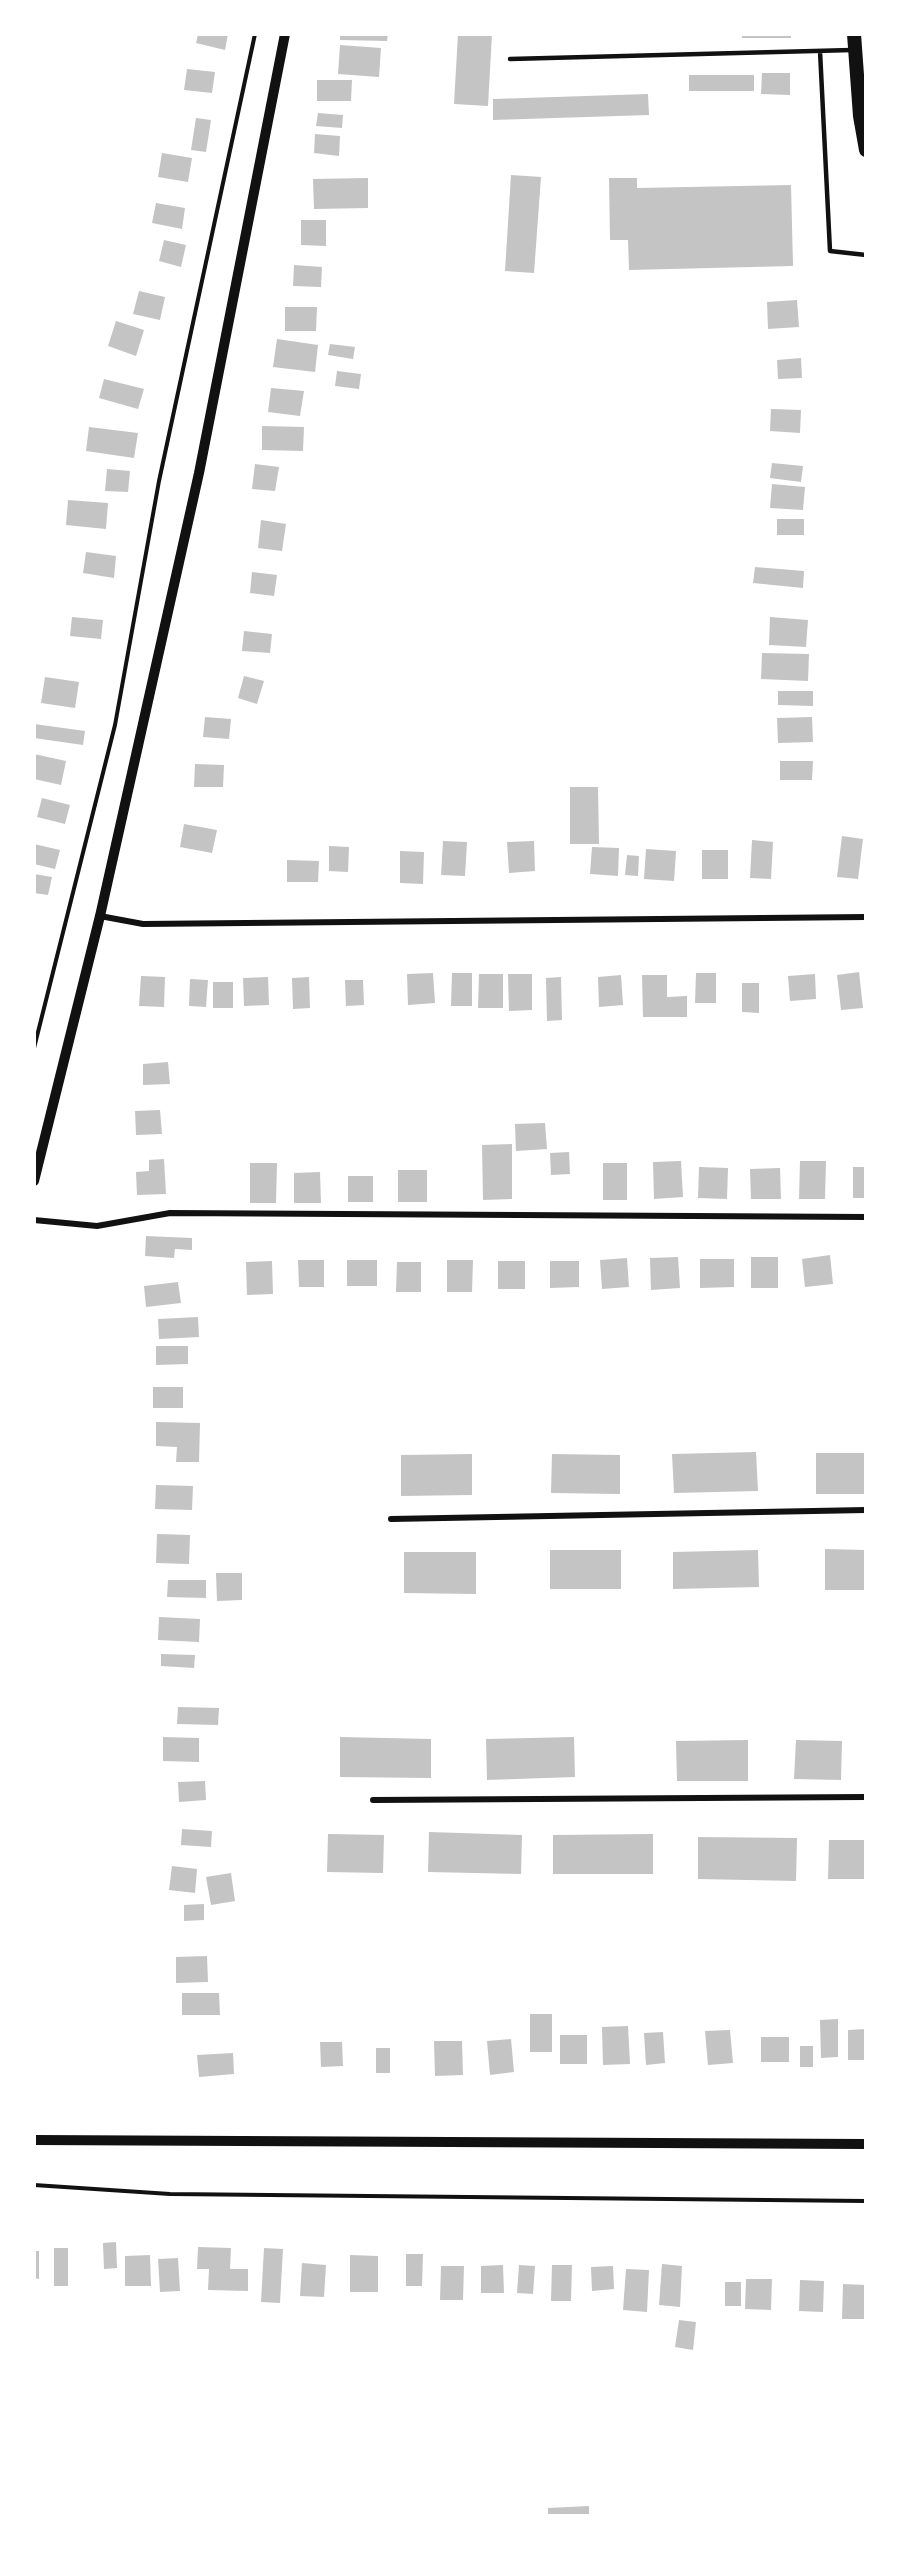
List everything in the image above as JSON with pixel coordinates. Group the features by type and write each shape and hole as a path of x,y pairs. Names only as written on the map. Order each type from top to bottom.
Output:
{"main road":[{"path":"854,34 860,116 866,150"}],"street":[{"path":"34,1181 100,916 199,473 285,34"},
{"path":"100,916 143,924 866,917"},
{"path":"34,1220 97,1226 170,1213 866,1217"},
{"path":"391,1519 866,1510"},
{"path":"373,1800 866,1797"},
{"path":"34,2140 866,2144"}],"lane":[{"path":"510,59 855,50"},
{"path":"820,51 831,251 866,255"}],"path":[{"path":"34,1048 115,725 159,481 255,34"},
{"path":"34,2185 170,2194 866,2200"}],"building":[{"path":"198,34 228,34 225,50 196,43"},
{"path":"340,34 388,34 387,41 340,40"},
{"path":"458,34 492,34 488,106 454,104"},
{"path":"742,34 791,34 791,38 742,38"},
{"path":"340,45 381,48 379,77 338,74"},
{"path":"187,69 215,72 212,93 184,90"},
{"path":"762,73 790,73 790,95 761,94"},
{"path":"689,75 754,75 754,91 689,91"},
{"path":"317,80 352,80 351,101 317,101"},
{"path":"648,94 649,115 493,120 493,99"},
{"path":"318,113 343,115 342,128 316,126"},
{"path":"196,118 211,120 206,152 191,150"},
{"path":"315,134 340,136 339,156 314,153"},
{"path":"162,153 192,158 188,182 158,177"},
{"path":"511,175 541,177 534,273 505,271"},
{"path":"368,178 368,208 314,209 313,179"},
{"path":"609,178 637,178 637,188 791,185 793,266 629,270 628,240 610,240"},
{"path":"156,203 185,208 182,229 152,223"},
{"path":"301,220 326,220 326,246 301,245"},
{"path":"164,240 186,245 181,267 159,261"},
{"path":"294,265 322,267 321,287 293,286"},
{"path":"139,291 165,297 160,320 133,314"},
{"path":"797,300 799,327 768,329 767,302"},
{"path":"285,307 317,307 316,331 285,331"},
{"path":"116,321 144,330 136,356 108,346"},
{"path":"277,339 318,345 315,372 273,367"},
{"path":"330,344 355,347 353,359 328,355"},
{"path":"801,358 802,378 778,379 777,360"},
{"path":"337,371 361,374 359,389 335,386"},
{"path":"104,379 144,389 138,409 99,398"},
{"path":"271,388 304,391 300,416 268,412"},
{"path":"771,409 801,410 800,433 770,431"},
{"path":"262,426 304,427 303,451 262,450"},
{"path":"89,427 138,433 134,458 86,451"},
{"path":"772,463 803,466 801,482 770,478"},
{"path":"255,464 279,467 275,491 252,489"},
{"path":"107,469 130,471 128,492 105,491"},
{"path":"772,484 805,487 803,510 770,508"},
{"path":"68,500 108,503 106,529 66,525"},
{"path":"777,519 804,519 804,535 777,535"},
{"path":"261,520 286,524 282,551 258,548"},
{"path":"86,552 116,556 114,578 83,573"},
{"path":"755,567 804,571 803,588 753,583"},
{"path":"252,572 277,575 274,596 250,593"},
{"path":"72,617 103,620 101,639 70,636"},
{"path":"770,617 808,620 806,647 769,645"},
{"path":"244,631 272,634 270,653 242,651"},
{"path":"762,653 809,654 808,681 761,679"},
{"path":"244,676 264,681 257,704 238,698"},
{"path":"45,677 79,682 75,708 41,703"},
{"path":"778,691 813,691 813,706 778,705"},
{"path":"205,717 231,719 229,739 203,737"},
{"path":"812,717 813,742 778,743 777,718"},
{"path":"34,724 85,731 83,745 34,738"},
{"path":"34,754 66,761 61,785 34,779"},
{"path":"780,761 813,761 812,780 780,780"},
{"path":"195,764 224,765 223,787 194,787"},
{"path":"570,787 598,787 599,844 570,844"},
{"path":"42,798 70,805 65,824 37,817"},
{"path":"184,824 217,830 212,853 180,847"},
{"path":"842,836 863,839 858,879 837,877"},
{"path":"752,840 773,842 771,879 750,878"},
{"path":"443,841 467,842 465,876 441,875"},
{"path":"534,841 535,871 509,873 507,842"},
{"path":"34,844 60,850 55,869 34,864"},
{"path":"329,846 349,847 348,872 329,871"},
{"path":"592,847 619,848 618,876 590,874"},
{"path":"646,849 676,851 674,881 644,879"},
{"path":"702,850 728,850 728,879 702,879"},
{"path":"400,851 424,852 423,884 400,883"},
{"path":"627,855 639,856 638,876 625,875"},
{"path":"287,860 319,861 318,882 287,882"},
{"path":"34,874 52,877 48,895 34,893"},
{"path":"859,972 863,1008 841,1010 837,975"},
{"path":"433,973 435,1003 408,1005 407,974"},
{"path":"452,973 472,973 472,1006 451,1006"},
{"path":"696,973 716,973 716,1003 695,1003"},
{"path":"479,974 503,974 503,1008 478,1008"},
{"path":"508,974 532,974 532,1010 509,1011"},
{"path":"815,974 816,999 790,1001 788,976"},
{"path":"621,975 623,1005 599,1007 598,977"},
{"path":"642,975 667,975 667,997 687,996 687,1017 643,1017"},
{"path":"141,976 165,977 164,1007 139,1006"},
{"path":"268,977 269,1005 244,1006 243,978"},
{"path":"309,977 310,1008 293,1009 292,978"},
{"path":"561,977 562,1020 547,1021 546,978"},
{"path":"190,979 208,980 206,1007 189,1006"},
{"path":"345,980 363,980 364,1005 346,1006"},
{"path":"213,982 233,982 233,1008 213,1008"},
{"path":"742,983 759,983 759,1013 742,1012"},
{"path":"168,1062 170,1084 143,1085 143,1064"},
{"path":"160,1110 162,1134 136,1135 135,1111"},
{"path":"545,1123 547,1149 516,1151 515,1124"},
{"path":"512,1144 512,1199 483,1200 482,1145"},
{"path":"569,1152 570,1174 551,1175 550,1153"},
{"path":"164,1159 166,1194 137,1195 136,1172 149,1171 149,1160"},
{"path":"681,1161 683,1197 654,1199 653,1162"},
{"path":"800,1161 826,1161 825,1199 799,1199"},
{"path":"250,1163 277,1163 276,1203 250,1203"},
{"path":"603,1163 627,1163 627,1200 603,1200"},
{"path":"699,1167 728,1168 727,1199 698,1198"},
{"path":"853,1167 866,1167 866,1198 853,1198"},
{"path":"780,1168 781,1199 751,1199 750,1169"},
{"path":"398,1170 427,1170 427,1202 398,1202"},
{"path":"320,1172 321,1203 294,1203 294,1173"},
{"path":"348,1176 373,1176 373,1202 348,1202"},
{"path":"146,1236 192,1238 192,1250 175,1249 174,1258 145,1256"},
{"path":"830,1255 833,1284 805,1287 802,1259"},
{"path":"678,1257 680,1288 651,1290 650,1258"},
{"path":"751,1257 778,1257 778,1288 751,1288"},
{"path":"627,1258 629,1287 602,1289 600,1260"},
{"path":"700,1259 734,1259 734,1287 700,1288"},
{"path":"298,1260 324,1260 324,1287 299,1287"},
{"path":"347,1260 377,1260 377,1286 347,1286"},
{"path":"447,1260 473,1260 472,1292 447,1292"},
{"path":"272,1261 273,1294 247,1295 246,1262"},
{"path":"498,1261 525,1261 525,1289 498,1289"},
{"path":"550,1261 579,1261 579,1287 550,1288"},
{"path":"397,1262 421,1262 421,1292 396,1292"},
{"path":"178,1282 181,1303 146,1307 144,1286"},
{"path":"198,1317 199,1337 159,1339 158,1319"},
{"path":"156,1346 188,1346 188,1364 156,1365"},
{"path":"153,1387 183,1387 183,1408 153,1408"},
{"path":"156,1422 200,1423 199,1462 176,1462 177,1447 156,1446"},
{"path":"756,1452 758,1491 674,1493 672,1454"},
{"path":"816,1453 866,1453 866,1494 816,1494"},
{"path":"472,1454 472,1495 401,1496 401,1455"},
{"path":"552,1454 620,1455 620,1494 551,1493"},
{"path":"156,1485 193,1486 192,1510 155,1509"},
{"path":"157,1534 190,1535 189,1564 156,1563"},
{"path":"825,1549 866,1550 866,1590 825,1590"},
{"path":"550,1550 621,1550 621,1589 550,1589"},
{"path":"758,1550 759,1587 673,1589 673,1552"},
{"path":"404,1552 476,1552 476,1594 404,1593"},
{"path":"216,1573 242,1573 242,1600 217,1601"},
{"path":"168,1580 206,1580 206,1598 167,1597"},
{"path":"159,1617 200,1619 199,1642 158,1640"},
{"path":"161,1654 195,1655 194,1668 161,1666"},
{"path":"178,1707 219,1708 218,1725 177,1724"},
{"path":"163,1737 199,1738 199,1762 163,1761"},
{"path":"340,1737 431,1739 431,1778 340,1777"},
{"path":"574,1737 575,1777 487,1780 486,1739"},
{"path":"748,1740 748,1781 677,1781 676,1741"},
{"path":"796,1740 842,1741 841,1780 794,1779"},
{"path":"205,1781 206,1800 179,1802 178,1782"},
{"path":"182,1829 212,1831 211,1847 181,1845"},
{"path":"429,1832 522,1835 521,1874 428,1872"},
{"path":"328,1834 384,1835 383,1873 327,1872"},
{"path":"653,1834 653,1874 553,1874 553,1835"},
{"path":"698,1837 797,1838 796,1881 698,1879"},
{"path":"829,1840 866,1840 866,1879 828,1879"},
{"path":"172,1866 197,1869 195,1893 169,1890"},
{"path":"231,1873 235,1901 211,1905 206,1877"},
{"path":"204,1904 204,1920 184,1921 184,1905"},
{"path":"207,1956 208,1982 176,1983 176,1957"},
{"path":"182,1993 219,1993 220,2015 182,2015"},
{"path":"530,2014 552,2014 552,2052 530,2052"},
{"path":"838,2019 838,2057 821,2058 820,2020"},
{"path":"628,2026 630,2064 603,2065 602,2027"},
{"path":"866,2029 866,2060 848,2060 848,2030"},
{"path":"730,2030 733,2063 708,2065 705,2031"},
{"path":"663,2032 665,2063 646,2065 644,2033"},
{"path":"560,2035 587,2035 587,2064 560,2064"},
{"path":"761,2037 789,2037 789,2062 761,2062"},
{"path":"511,2039 514,2072 490,2075 487,2041"},
{"path":"434,2041 462,2041 463,2075 435,2076"},
{"path":"320,2042 342,2042 343,2066 321,2067"},
{"path":"800,2046 813,2046 813,2067 800,2067"},
{"path":"376,2048 390,2048 390,2073 376,2073"},
{"path":"233,2053 234,2074 199,2077 197,2055"},
{"path":"116,2242 117,2268 104,2269 103,2243"},
{"path":"198,2247 231,2248 230,2269 248,2269 248,2291 208,2290 209,2269 197,2269"},
{"path":"54,2248 68,2248 68,2286 54,2286"},
{"path":"264,2248 283,2249 280,2303 261,2302"},
{"path":"34,2251 39,2251 39,2279 34,2278"},
{"path":"406,2254 423,2254 422,2286 406,2286"},
{"path":"150,2255 151,2286 125,2286 125,2256"},
{"path":"350,2255 378,2256 378,2292 350,2292"},
{"path":"178,2258 180,2291 160,2292 158,2259"},
{"path":"302,2263 326,2265 324,2297 300,2296"},
{"path":"662,2264 682,2266 680,2307 659,2305"},
{"path":"503,2265 504,2293 481,2293 481,2266"},
{"path":"519,2265 535,2266 533,2294 517,2293"},
{"path":"552,2265 572,2265 571,2301 551,2301"},
{"path":"441,2266 464,2266 463,2300 440,2300"},
{"path":"613,2266 614,2289 592,2291 591,2267"},
{"path":"626,2269 649,2270 647,2312 623,2310"},
{"path":"746,2279 772,2279 771,2310 745,2309"},
{"path":"800,2280 824,2281 823,2312 799,2311"},
{"path":"725,2282 741,2282 741,2306 725,2306"},
{"path":"843,2284 866,2285 866,2319 842,2319"},
{"path":"679,2320 696,2322 693,2350 675,2347"},
{"path":"589,2506 589,2516 548,2516 548,2508"}]}
